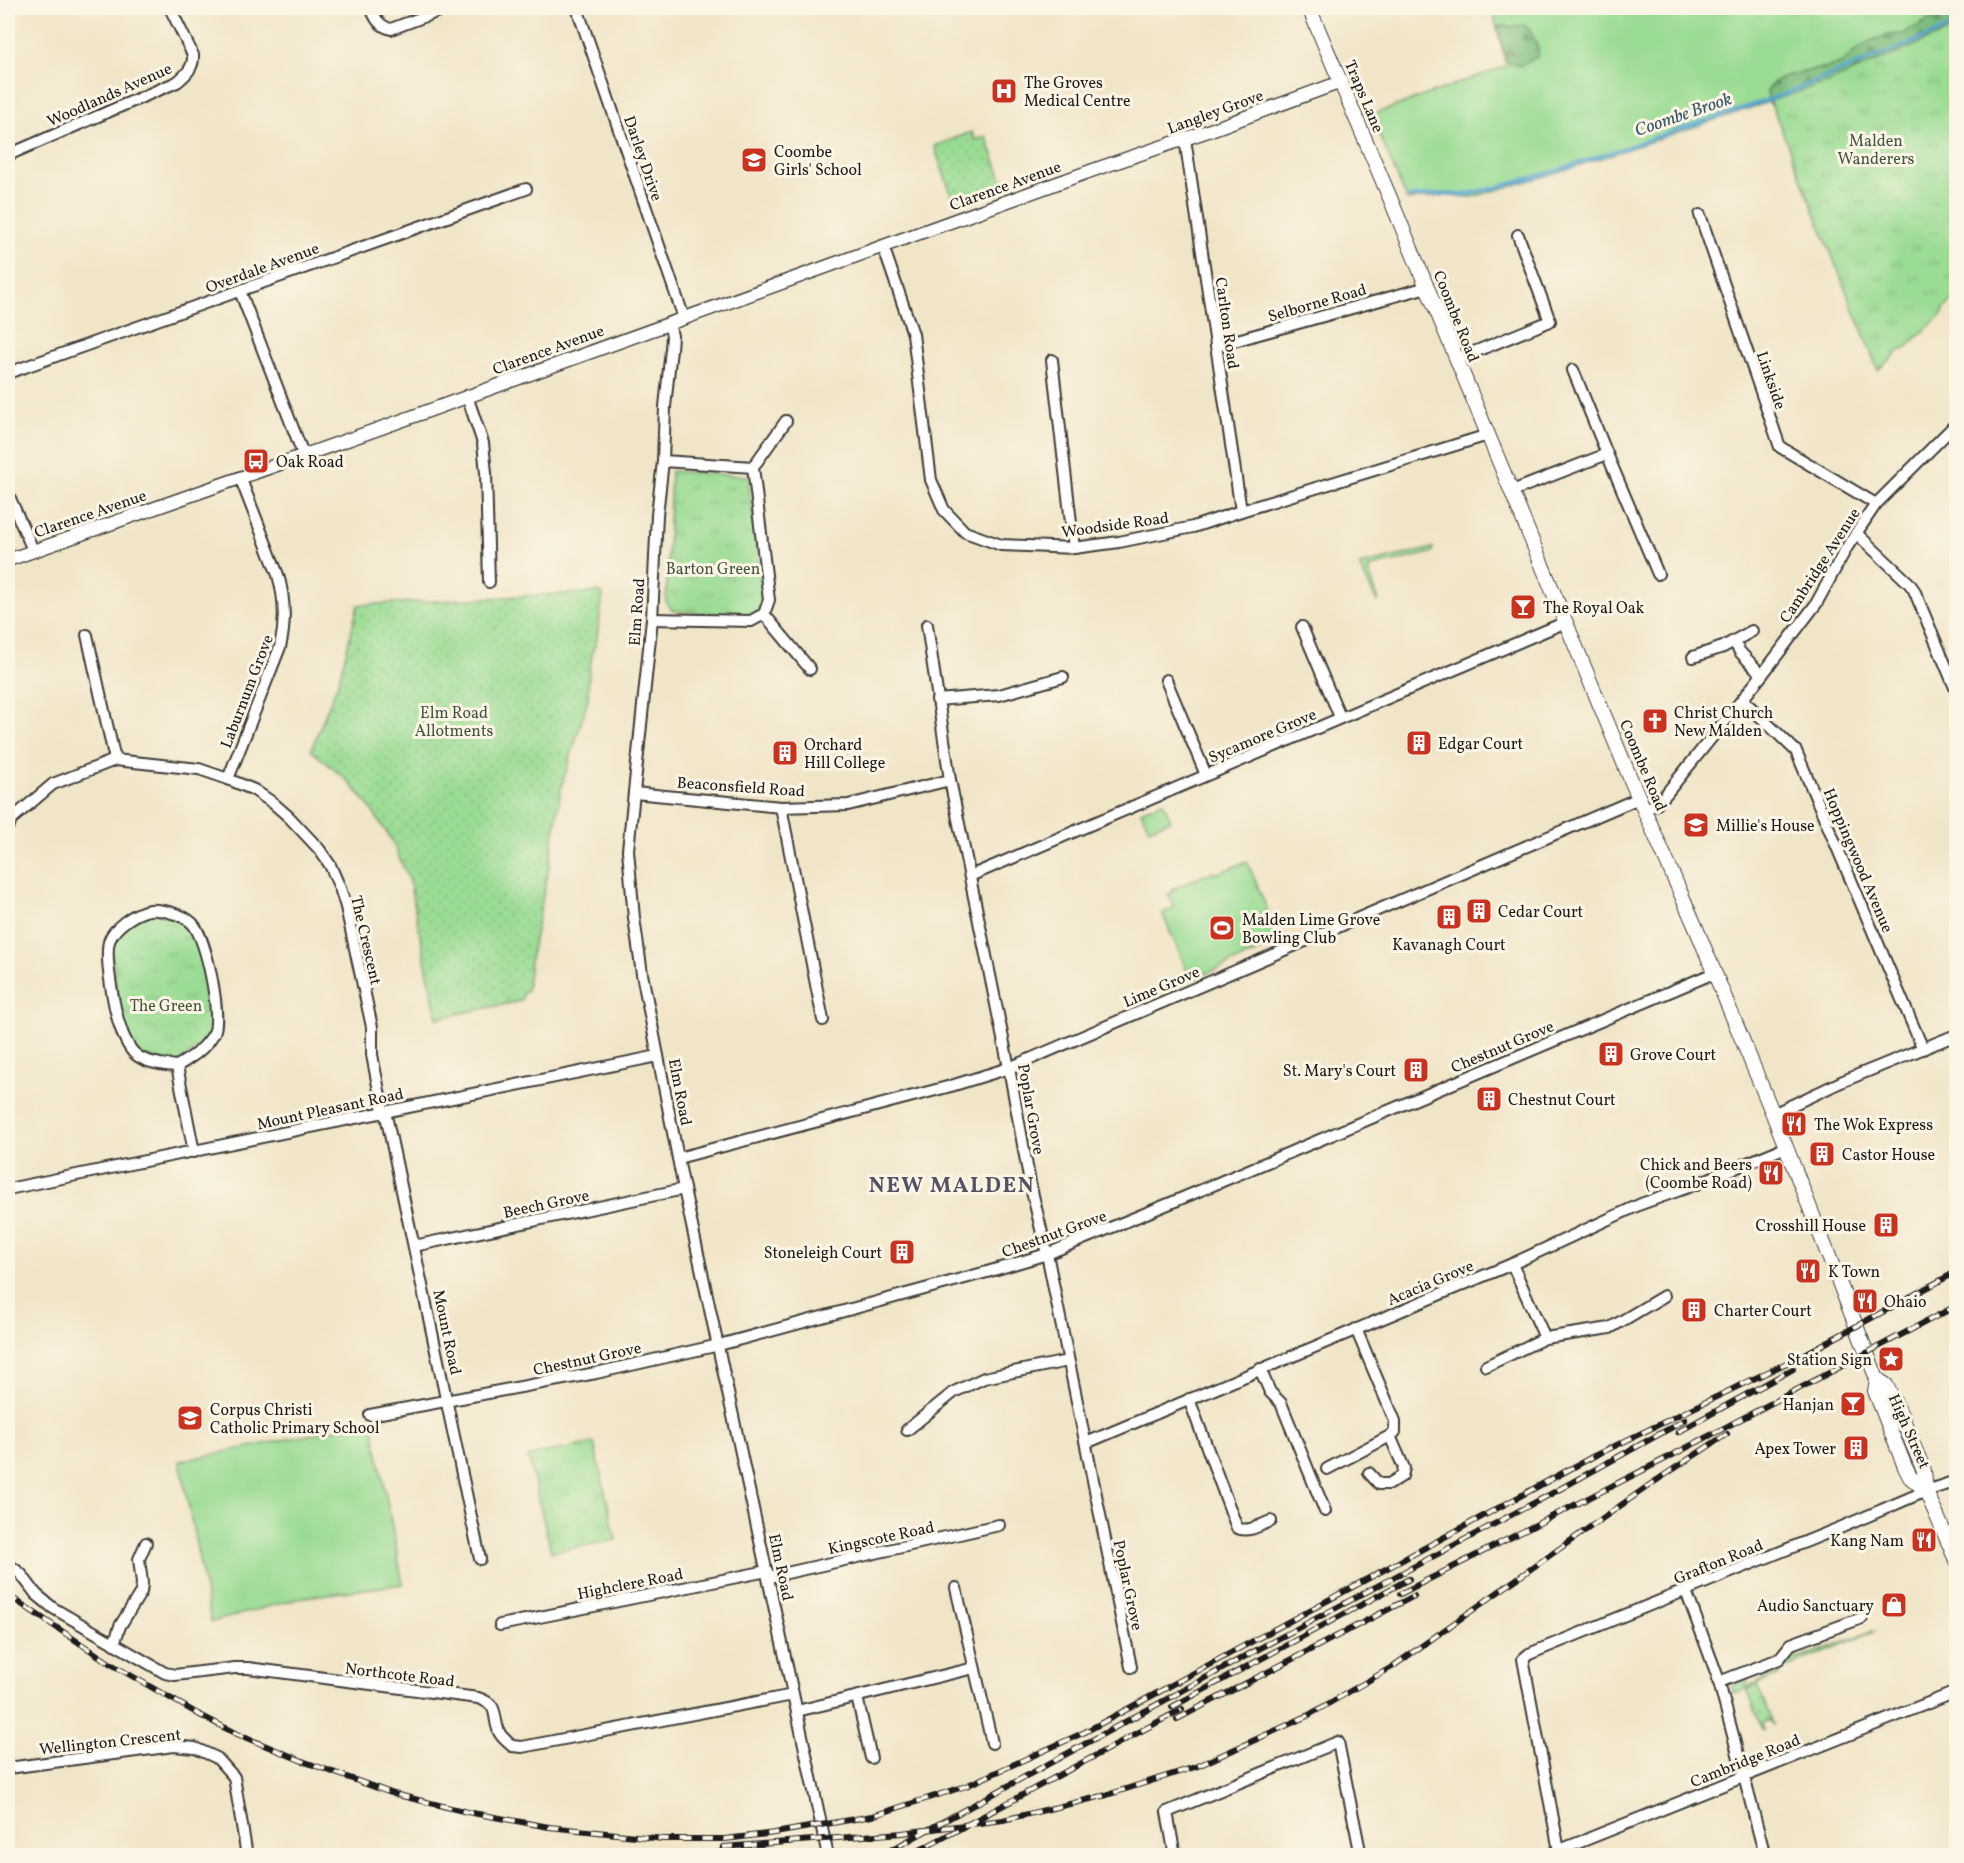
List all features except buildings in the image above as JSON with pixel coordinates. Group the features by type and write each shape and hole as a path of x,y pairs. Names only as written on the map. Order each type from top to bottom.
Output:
{"main road":[{"name":"Traps Lane","path":"1309,8 1390,198"},
{"name":"Coombe Road","path":"1390,198 1641,804 1773,1114 1864,1347"},
{"name":"High Street","path":"1864,1347 1877,1379 1875,1391 1901,1458 1910,1477 1926,1491 1956,1560"}],"street":[{"name":"Woodlands Avenue","path":"8,155 177,82 186,75 194,61 194,55 170,8"},
{"path":"371,8 378,23 391,29 447,8"},
{"name":"Darley Drive","path":"578,8 684,318"},
{"name":"Langley Grove","path":"1098,168 1341,82"},
{"name":"Carlton Road","path":"1185,139 1241,511"},
{"name":"Clarence Avenue","path":"8,560 1098,168"},
{"name":"Overdale Avenue","path":"8,373 526,189"},
{"name":"Linkside","path":"1700,215 1780,447 1876,504"},
{"path":"1457,359 1550,321 1518,235"},
{"name":"Woodside Road","path":"884,246 913,334 931,480 944,510 965,532 1001,545 1074,548 1119,542 1193,527 1488,435"},
{"name":"Selborne Road","path":"1216,346 1427,287"},
{"path":"240,291 303,454"},
{"name":"Elm Road","path":"669,323 672,336 657,514 652,618 628,850 630,877 642,974 684,1189 828,1856"},
{"path":"1052,360 1074,548"},
{"path":"1573,370 1658,574"},
{"path":"467,396 483,444 489,582"},
{"path":"652,618 751,621 764,614 769,600 753,467 786,421"},
{"name":"Cambridge Avenue","path":"1641,804 1657,804 1666,794 1743,700 1815,604 1856,533 1876,504 1956,424"},
{"path":"1512,490 1607,454"},
{"path":"663,461 753,467"},
{"name":"Laburnum Grove","path":"228,779 280,646 285,615 278,575 240,477"},
{"path":"8,494 33,550"},
{"path":"1856,533 1914,590 1956,690"},
{"path":"764,614 810,669"},
{"name":"Sycamore Grove","path":"970,876 1566,622"},
{"name":"Poplar Grove","path":"927,625 950,780 1009,1068 1026,1164 1047,1254 1131,1667"},
{"path":"1302,627 1340,717"},
{"path":"1693,657 1734,642 1752,631"},
{"path":"87,635 115,760"},
{"path":"1734,642 1740,652 1762,675"},
{"path":"937,700 999,695 1063,677"},
{"path":"1166,680 1206,775"},
{"name":"Hoppingwood Avenue","path":"1743,700 1796,751 1923,1049"},
{"name":"The Crescent","path":"9,818 54,784 115,760 199,769 254,790 289,817 306,834 330,865 349,917 372,1027 372,1055 385,1112"},
{"name":"Beaconsfield Road","path":"634,794 781,807 848,805 950,780"},
{"name":"Lime Grove","path":"678,1158 951,1086 1009,1068 1641,804"},
{"path":"781,807 823,1020"},
{"path":"147,910 173,912 192,923 202,940 216,1008 215,1031 202,1051 177,1066 159,1065 135,1054 121,1030 107,958 110,939 127,919 147,910"},
{"name":"Chestnut Grove","path":"369,1415 596,1373 719,1345 1047,1254 1714,973"},
{"path":"1773,1114 1841,1082 1956,1035"},
{"name":"Mount Pleasant Road","path":"8,1190 658,1056"},
{"path":"177,1066 194,1152"},
{"name":"Mount Road","path":"385,1112 480,1559"},
{"name":"Acacia Grove","path":"1086,1443 1512,1264 1641,1204 1786,1147"},
{"name":"Beech Grove","path":"414,1246 684,1189"},
{"path":"1512,1264 1545,1338"},
{"path":"1486,1366 1545,1338 1610,1328 1664,1296"},
{"path":"1327,1469 1395,1432 1395,1421 1356,1329"},
{"path":"907,1430 954,1392 984,1378 1068,1361"},
{"path":"1260,1369 1270,1392 1281,1403 1325,1511"},
{"path":"1189,1400 1238,1528 1252,1529 1271,1521"},
{"path":"1370,1473 1379,1484 1389,1484 1402,1476 1404,1467 1390,1436"},
{"name":"Grafton Road","path":"1559,1853 1523,1659 1529,1653 1686,1591 1926,1491 1956,1481"},
{"name":"Kingscote Road","path":"768,1574 999,1526"},
{"path":"114,1644 120,1626 141,1592 139,1559 146,1543"},
{"name":"Northcote Road","path":"8,1564 21,1574 36,1594 53,1608 165,1673 175,1675 249,1668 478,1698 494,1708 499,1732 512,1746 522,1747 550,1742 793,1695"},
{"name":"Highclere Road","path":"500,1625 768,1574"},
{"path":"956,1588 992,1743"},
{"path":"1686,1591 1719,1682 1765,1856"},
{"path":"1719,1682 1779,1659 1791,1644 1862,1618"},
{"path":"797,1711 974,1668"},
{"name":"Cambridge Road","path":"1545,1856 1559,1853 1956,1692"},
{"path":"856,1697 871,1758"},
{"path":"1175,1856 1167,1812 1338,1742 1361,1856"},
{"name":"Wellington Crescent","path":"8,1768 174,1746 195,1748 217,1758 234,1777 247,1856"}],"green space":[{"path":"1492,8 1956,8 1956,28 1826,83 1556,173 1473,197 1443,196 1407,200 1371,115 1506,66"},
{"path":"1956,11 1956,35 1774,110 1768,100 1767,91 1774,82 1786,76 1841,64 1870,41 1888,35 1903,34 1926,21"},
{"path":"1504,25 1527,27 1534,39 1538,56 1521,66 1509,63 1498,27"},
{"name":"Malden Wanderers","path":"1956,28 1956,298 1904,350 1902,349 1878,370 1770,101 1826,83"},
{"path":"972,132 975,140 986,136 1005,187 955,205 934,146"},
{"name":"Barton Green","path":"671,471 748,476 763,597 760,611 750,616 673,611 666,602"},
{"path":"1433,548 1430,553 1368,568 1379,601 1377,602 1359,565"},
{"name":"Elm Road Allotments","path":"599,592 603,595 596,645 589,670 588,700 561,788 550,862 530,960 527,990 524,991 521,1001 437,1018 409,880 391,839 369,806 349,782 311,750 339,680 358,605"},
{"path":"1163,802 1171,820 1149,829 1141,811"},
{"name":"Malden Lime Grove Bowling Club","path":"1247,861 1281,942 1191,980 1163,915 1174,908 1168,894 1173,892 1172,889 1214,871 1216,874"},
{"name":"The Green","path":"147,910 192,923 202,940 215,1031 177,1066 135,1054 121,1030 110,939"},
{"path":"372,1422 403,1584 305,1597 211,1622 180,1461"},
{"path":"594,1443 616,1540 551,1552 528,1456"},
{"path":"1871,1631 1874,1632 1779,1670 1780,1675 1756,1685 1758,1681 1762,1682 1763,1678 1767,1680 1775,1668 1793,1650 1798,1659"},
{"path":"1749,1678 1746,1686 1750,1687 1752,1683 1756,1685 1734,1694 1731,1686"},
{"path":"1757,1685 1774,1726 1770,1720 1763,1723 1764,1730 1747,1689"}],"waterway":[{"name":"Coombe Brook","path":"1410,197 1463,195 1556,171 1777,97 1956,25"}],"railway":[{"path":"1796,1359 1956,1272"},
{"path":"1400,1594 1667,1458 1956,1306"},
{"path":"8,1595 111,1664 198,1714 237,1734 305,1762 394,1794 467,1812 549,1827 664,1839 725,1839 775,1833 872,1816 966,1786 1085,1732 1594,1456 1803,1355"},
{"path":"1678,1432 1793,1369"},
{"path":"880,1856 1685,1420"},
{"path":"723,1847 902,1833 1003,1820 1107,1795 1198,1766 1307,1716 1392,1667 1651,1484 1727,1434"},
{"path":"1172,1707 1409,1579"},
{"path":"1177,1719 1414,1596"},
{"path":"909,1856 1182,1709"}],"place":[{"name":"The Groves Medical Centre","path":"1004,91"},
{"name":"Coombe Girls' School","path":"754,160"},
{"name":"Oak Road","path":"256,461"},
{"name":"The Royal Oak","path":"1523,607"},
{"name":"Christ Church New Malden","path":"1655,721"},
{"name":"Edgar Court","path":"1419,743"},
{"name":"Orchard Hill College","path":"785,753"},
{"name":"Millie's House","path":"1696,825"},
{"name":"Cedar Court","path":"1479,911"},
{"name":"Kavanagh Court","path":"1449,917"},
{"name":"Malden Lime Grove Bowling Club","path":"1222,928"},
{"name":"Grove Court","path":"1611,1054"},
{"name":"St. Mary's Court","path":"1416,1070"},
{"name":"Chestnut Court","path":"1489,1099"},
{"name":"The Wok Express","path":"1794,1124"},
{"name":"Castor House","path":"1822,1154"},
{"name":"Chick and Beers (Coombe Road)","path":"1771,1173"},
{"name":"Crosshill House","path":"1886,1225"},
{"name":"Stoneleigh Court","path":"902,1252"},
{"name":"K Town","path":"1808,1271"},
{"name":"Ohaio","path":"1865,1301"},
{"name":"Charter Court","path":"1694,1310"},
{"name":"Station Sign","path":"1891,1359"},
{"name":"Hanjan","path":"1853,1404"},
{"name":"Corpus Christi Catholic Primary School","path":"190,1418"},
{"name":"Apex Tower","path":"1856,1448"},
{"name":"Kang Nam","path":"1924,1540"},
{"name":"Audio Sanctuary","path":"1894,1605"}],"district":[{"name":"NEW MALDEN","path":"952,1184"}]}
